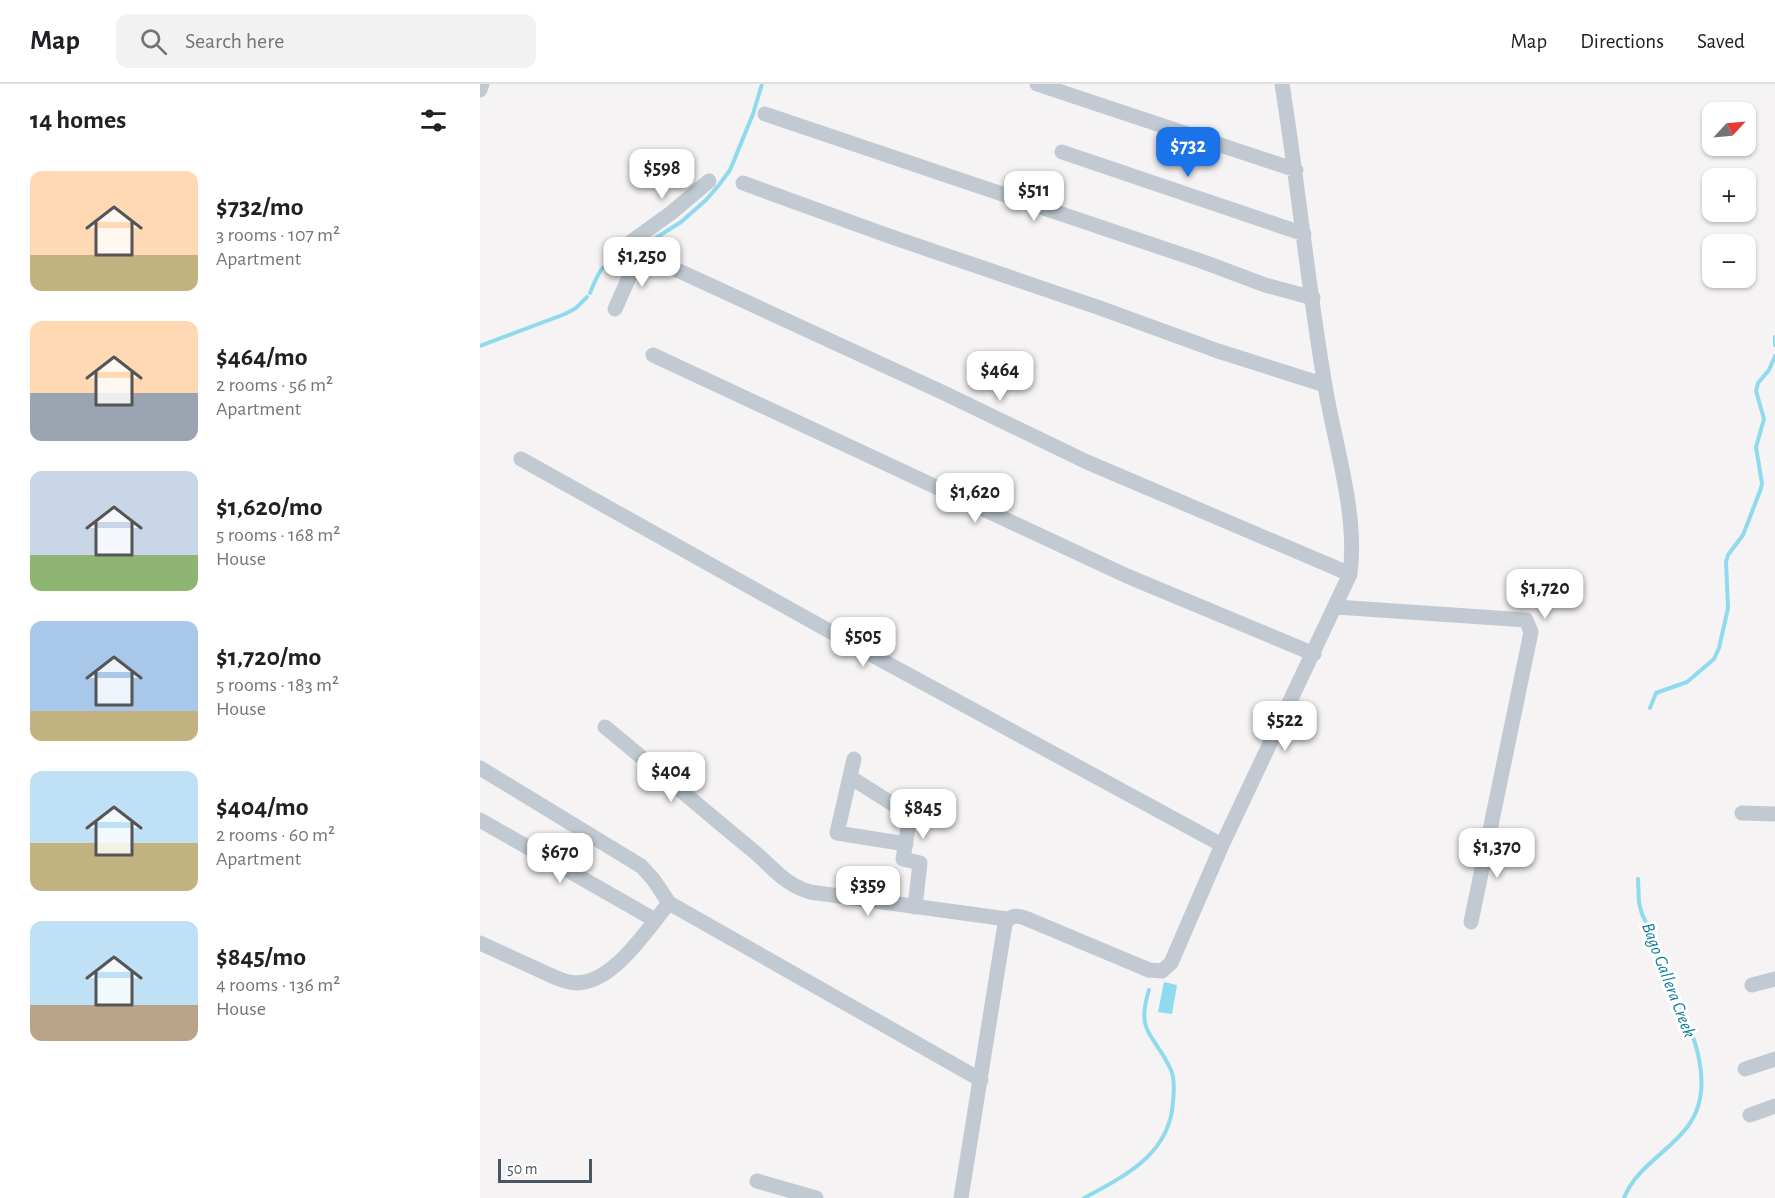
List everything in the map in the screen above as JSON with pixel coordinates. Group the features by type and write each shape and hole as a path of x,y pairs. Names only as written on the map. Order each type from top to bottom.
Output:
{"street":[{"path":"480,90 482,84"},
{"path":"1037,84 1296,170"},
{"path":"605,727 753,850 790,884 810,892 1007,920 1014,916 1025,918 1149,970 1162,971 1171,963 1222,845 1336,607 1350,574 1353,553 1351,525 1325,385 1282,84"},
{"path":"765,114 1264,285 1313,298"},
{"path":"1062,152 1304,234"},
{"path":"709,181 671,213 632,241 640,253 944,393 1087,462 1350,574"},
{"path":"743,183 1218,351 1325,385"},
{"path":"615,309 640,253"},
{"path":"653,355 1127,576 1314,654"},
{"path":"521,459 883,661 1222,845"},
{"path":"1336,607 1526,620 1529,625 1531,632 1471,922"},
{"path":"854,759 837,833 906,844"},
{"path":"480,768 640,866 653,879 669,903 981,1080"},
{"path":"850,777 910,815 903,859 920,863 915,907"},
{"path":"1742,813 1775,814"},
{"path":"480,820 655,920"},
{"path":"480,943 555,977 580,983 600,976 618,963 669,903"},
{"path":"961,1198 1007,920"},
{"path":"1752,985 1775,979"},
{"path":"1745,1069 1775,1059"},
{"path":"1750,1115 1775,1106"},
{"path":"757,1181 816,1198"}],"water":[{"path":"1164,982 1177,985 1172,1014 1158,1012"}],"waterway":[{"path":"643,246 681,222 719,185 730,170 753,114 762,84"},
{"path":"590,293 600,271 613,260 629,253"},
{"path":"480,346 565,314 576,308 587,297"},
{"name":"Bago Gallera Creek","path":"1775,337 1775,345"},
{"name":"Bago Gallera Creek","path":"1650,708 1656,693 1687,682 1714,659 1719,648 1728,608 1726,562 1728,555 1743,535 1762,484 1756,447 1764,419 1756,391 1758,383 1769,370 1775,356"},
{"name":"Bago Gallera Creek","path":"1624,1198 1636,1177 1688,1126 1697,1111 1701,1094 1701,1077 1695,1043 1642,914 1638,879"},
{"path":"1084,1198 1115,1181 1143,1161 1164,1136 1170,1120 1174,1094 1173,1077 1146,1025 1144,1016 1149,990"}]}
